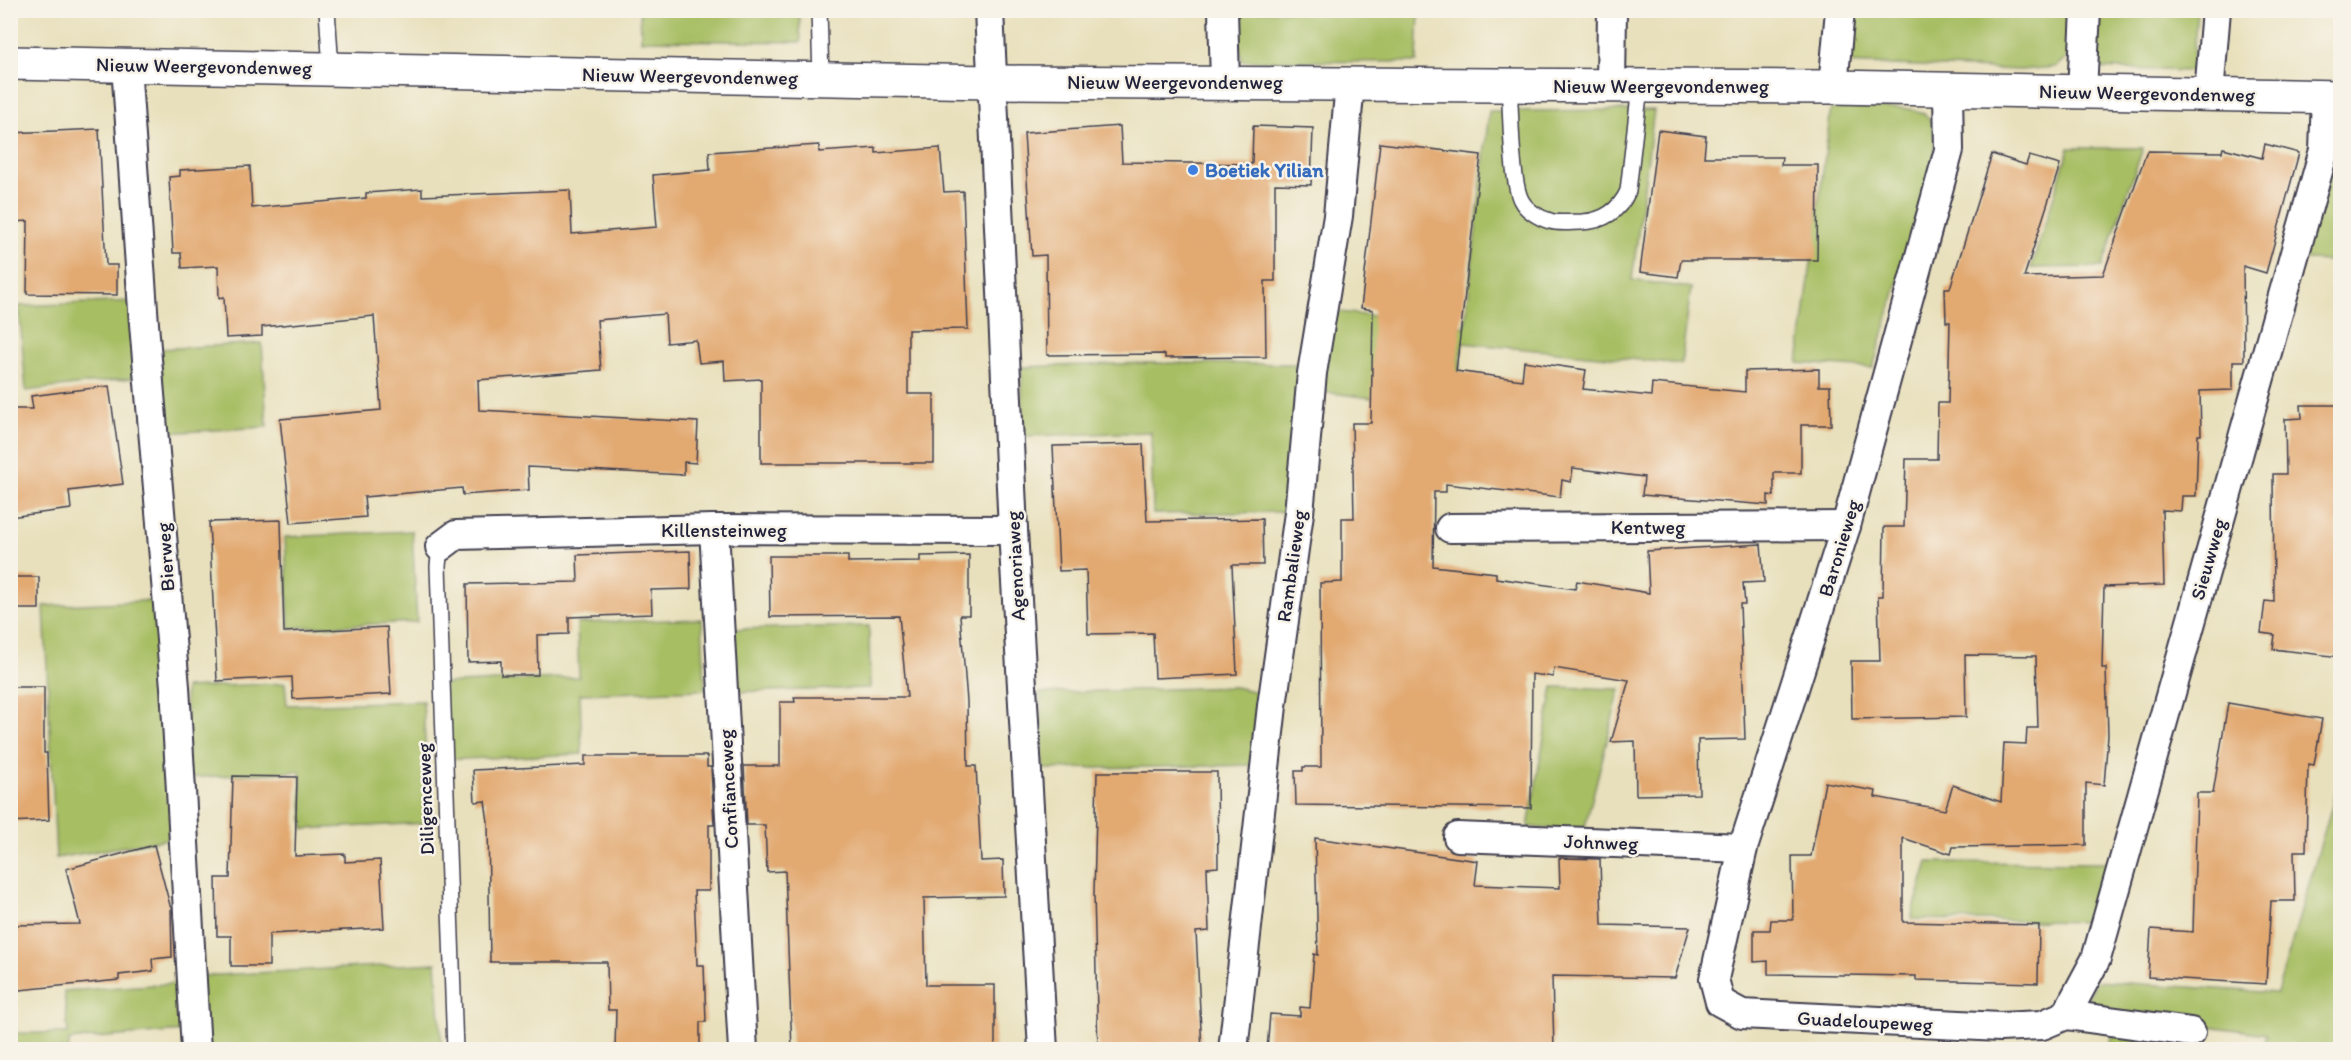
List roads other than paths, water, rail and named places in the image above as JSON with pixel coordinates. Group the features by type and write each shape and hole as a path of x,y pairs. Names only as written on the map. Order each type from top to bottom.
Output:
{"street":[{"name":"Agenoriaweg","path":"988,10 1013,530 1043,1050"},
{"path":"1223,10 1225,82"},
{"path":"1612,10 1626,86"},
{"path":"1833,87 1840,10"},
{"path":"2082,92 2086,10"},
{"path":"2209,94 2216,10"},
{"name":"Nieuw Weergevondenweg","path":"10,63 990,81 1833,87 2333,97"},
{"name":"Bierweg","path":"126,65 144,324 175,687 196,1050"},
{"name":"Rambalieweg","path":"1233,1050 1272,706 1299,513 1312,373 1338,216 1350,83"},
{"name":"Baronieweg","path":"1720,1002 1714,979 1743,848 1846,526 1949,150 1948,89"},
{"name":"Sieuwweg","path":"2066,1015 2096,959 2324,150 2333,97"},
{"name":"Kentweg","path":"1450,528 1846,526"},
{"name":"Killensteinweg","path":"440,547 456,535 714,529 1013,530"},
{"name":"Confianceweg","path":"714,529 743,1050"},
{"name":"Johnweg","path":"1458,837 1743,848"},
{"name":"Guadeloupeweg","path":"1720,1002 1742,1014 2000,1027 2042,1025 2066,1015 2191,1032"}],"lane":[{"path":"327,10 331,69"},
{"path":"819,10 821,78"},
{"path":"1509,85 1516,182 1520,199 1528,210 1551,222 1588,221 1608,216 1622,205 1628,191 1626,86"},
{"name":"Diligenceweg","path":"440,547 438,566 455,1050"}],"place":[{"name":"Boetiek Yilian","path":"1193,170"}]}
